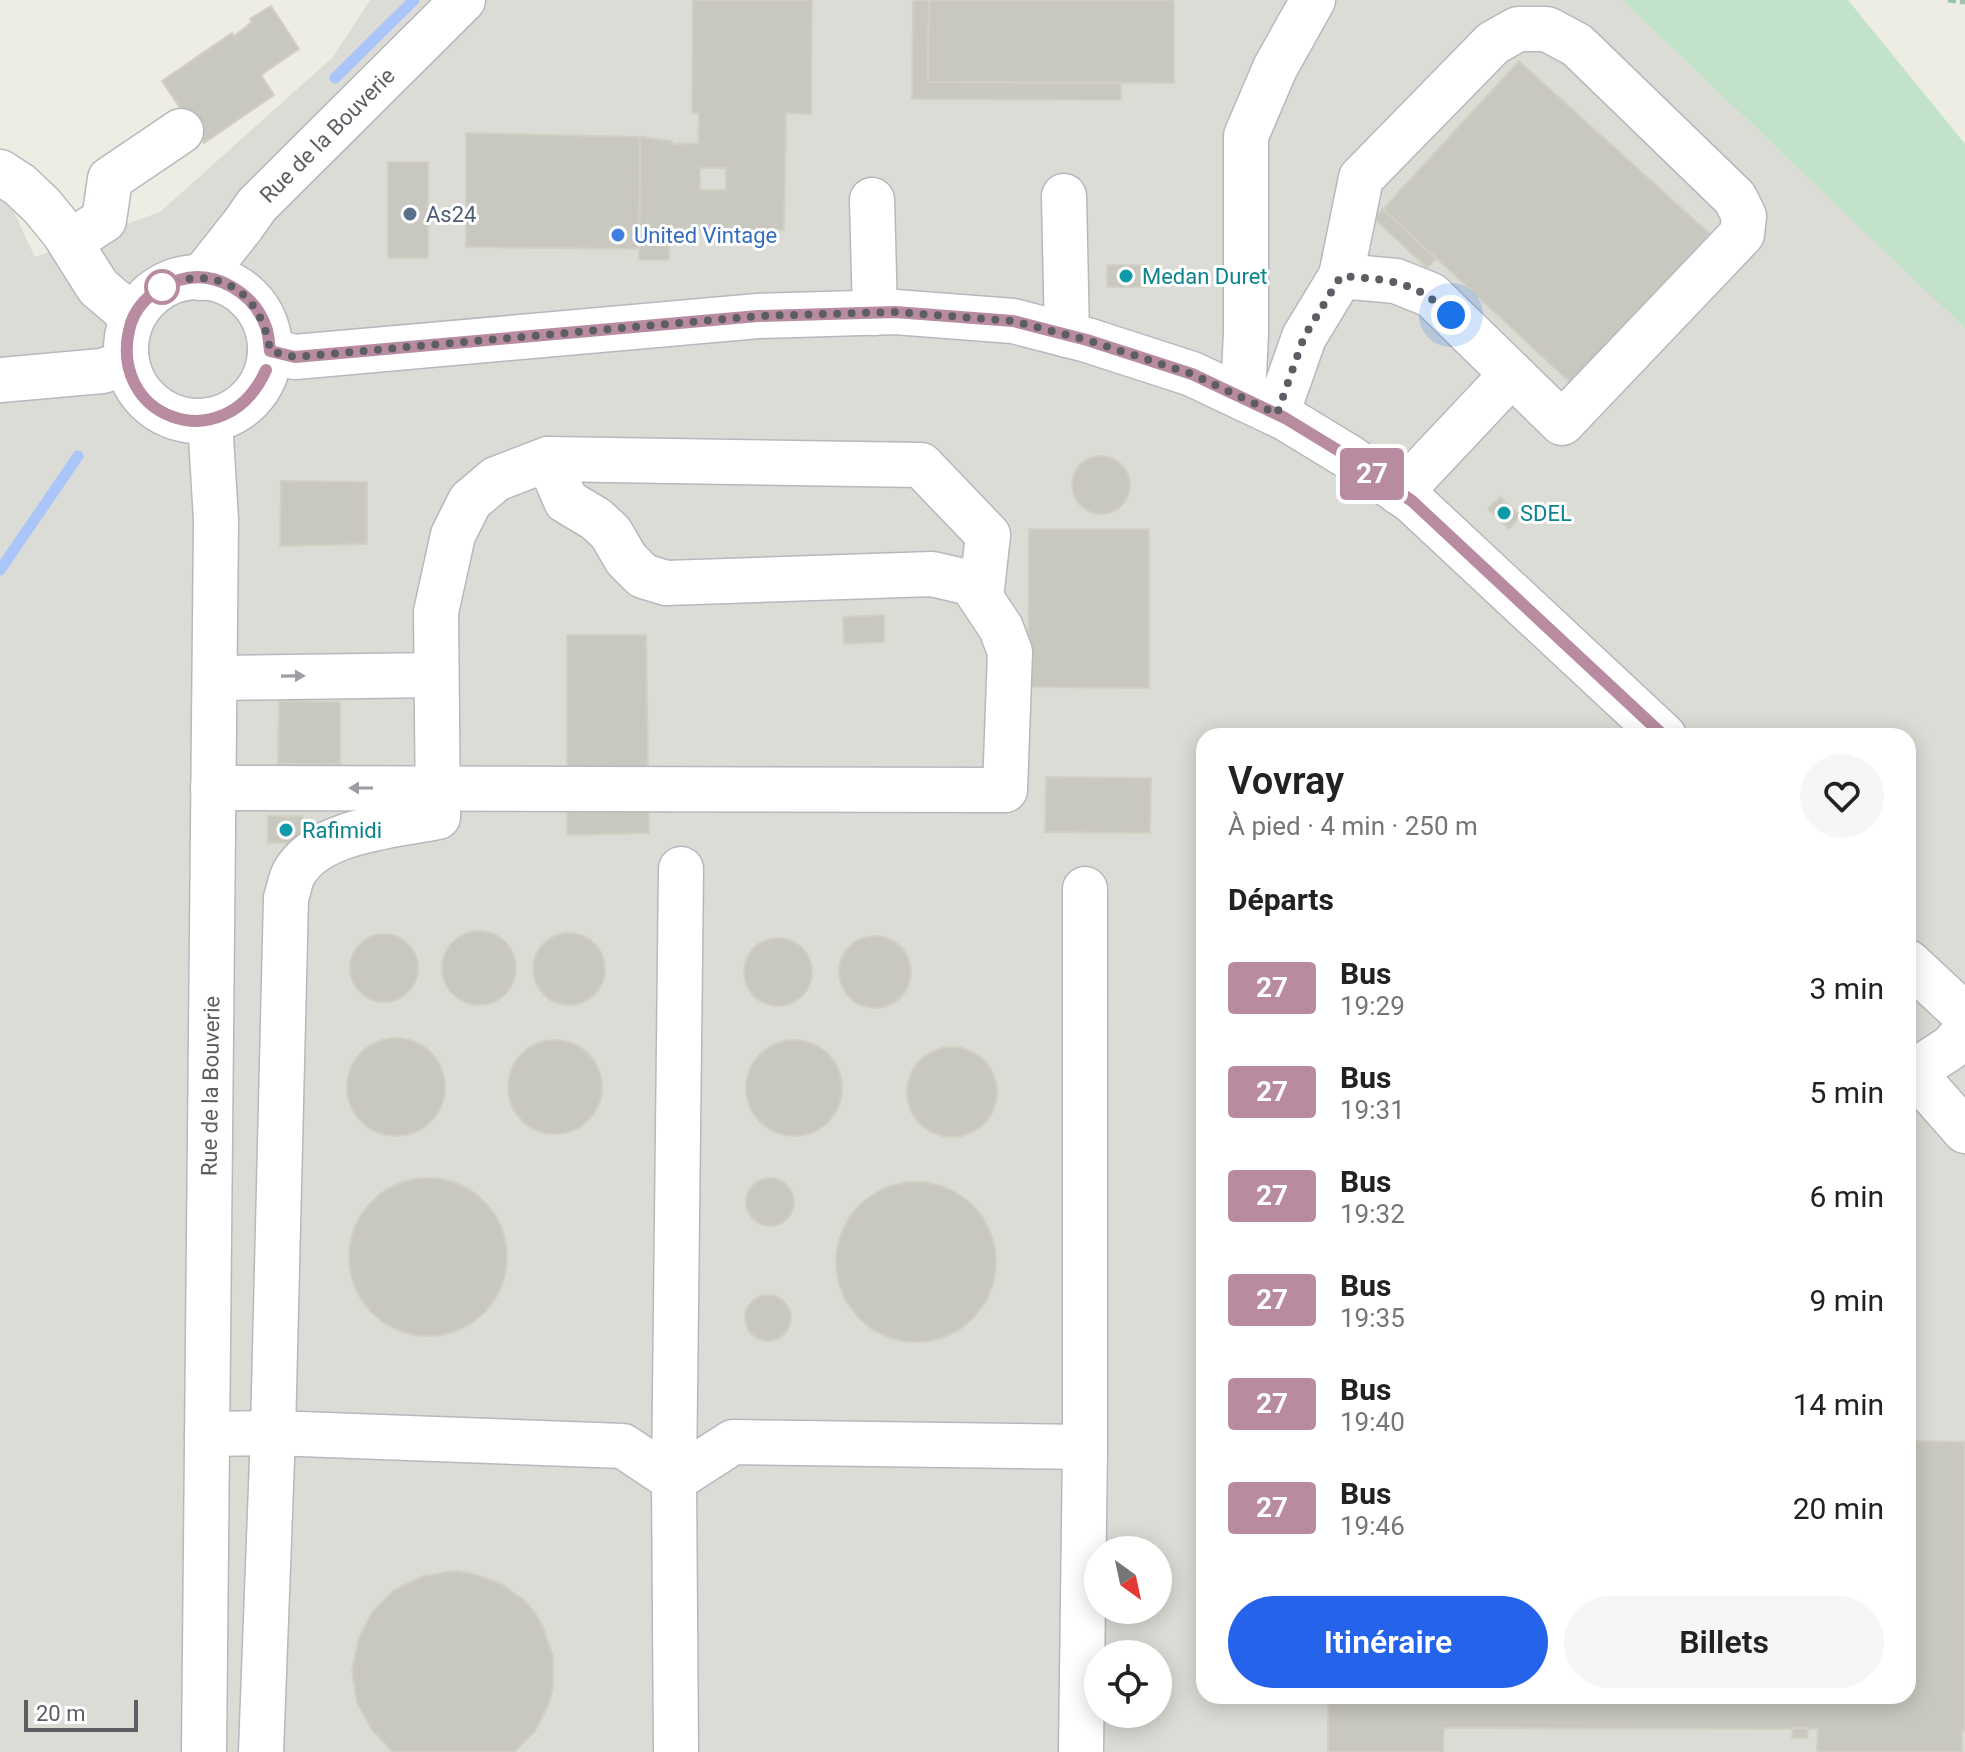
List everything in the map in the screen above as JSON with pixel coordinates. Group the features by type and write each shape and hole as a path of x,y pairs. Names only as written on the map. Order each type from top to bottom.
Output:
{"street":[{"name":"Rue de la Bouverie","path":"201,278 257,205 463,0"},
{"path":"1260,406 1246,332 1246,136 1275,68 1313,0"},
{"path":"1260,406 1341,276 1361,178 1493,43 1518,29 1547,29 1577,45 1735,198 1744,216 1742,234 1562,423 1431,295 1396,281 1341,276"},
{"path":"70,242 104,220 110,179 181,131"},
{"path":"0,172 20,185 42,206 70,242 98,287 133,317"},
{"path":"1064,196 1067,335"},
{"path":"872,200 875,313"},
{"path":"201,278 223,282 242,292 257,309 267,329 270,351 258,389 245,403 229,415 187,421 166,414 148,402 134,384 127,363 126,339 133,317 145,300 162,287 180,279 201,278"},
{"path":"270,351 295,357 758,316 895,312 1013,321 1067,335 1192,374 1260,406 1349,457 1400,493 1655,728"},
{"path":"0,380 102,371 127,363"},
{"path":"1400,493 1512,374"},
{"name":"Rue de la Bouverie","path":"204,1752 216,520 210,420"},
{"path":"261,1752 273,1433 286,898 294,873 317,848 347,836 438,817 436,612 453,535 470,501 496,479 548,459 921,465 988,535 981,597"},
{"path":"213,788 1005,790 1010,652 1001,628 971,583 932,574 666,583 643,576 626,559 611,533 596,519 566,501 548,459"},
{"path":"215,678 436,675"},
{"path":"676,1752 674,1480 681,869"},
{"path":"1081,1752 1085,1447 1085,889"},
{"path":"1916,969 1965,1015"},
{"path":"1916,1068 1950,1048 1965,1032"},
{"path":"1916,1078 1965,1131"},
{"path":"207,1434 273,1433 623,1446 674,1480"},
{"path":"674,1480 733,1442 1085,1447"}],"path":[{"path":"1948,0 1965,2"}],"shaded area":[{"path":"370,0 1622,0 1822,191 1965,250 1965,1752 0,1752 0,195 6,195 35,257 160,212 333,57"}],"green space":[{"path":"1622,0 1848,0 1965,144 1965,328"}],"building":[{"path":"693,0 812,0 811,114 786,113 784,230 669,231 669,260 639,260 640,137 672,141 672,144 698,143 699,113 692,113","holes":["700,168 726,168 726,190 700,190"]},
{"path":"913,0 929,0 928,82 1121,83 1121,100 912,99"},
{"path":"929,0 1174,0 1174,83 928,82"},
{"path":"271,6 299,49 261,75 274,95 204,143 162,81 232,33 234,36 252,22 250,19"},
{"path":"1519,61 1710,234 1573,385 1383,209"},
{"path":"466,133 640,137 639,249 466,247"},
{"path":"388,162 428,162 428,258 388,258"},
{"path":"1383,209 1436,259 1427,268 1374,218"},
{"name":"Medan Duret","path":"1107,265 1145,265 1145,287 1107,287"},
{"path":"1101,456 1121,465 1130,485 1121,505 1101,514 1081,505 1072,485 1081,465"},
{"path":"281,481 367,482 367,544 280,546"},
{"name":"SDEL","path":"1500,497 1521,516 1509,529 1488,509"},
{"path":"1029,529 1149,529 1149,688 1028,687"},
{"path":"884,615 884,642 844,644 843,617"},
{"path":"567,635 646,635 649,833 567,835"},
{"path":"279,701 340,702 340,764 278,764"},
{"path":"1046,777 1151,778 1150,833 1045,832"},
{"name":"Rafimidi","path":"268,816 303,816 303,843 268,843"},
{"path":"479,931 500,937 510,947 516,968 510,989 500,999 479,1005 458,999 448,989 442,968 448,947 458,937"},
{"path":"562,933 576,933 595,943 605,962 605,976 595,995 576,1005 562,1005 543,995 533,976 533,962 543,943"},
{"path":"384,934 408,944 418,968 408,992 384,1002 360,992 350,968 360,944"},
{"path":"882,936 901,946 909,958 909,986 901,998 889,1006 868,1008 849,998 841,986 839,965 849,946 861,938"},
{"path":"778,938 802,948 812,972 802,996 778,1006 754,996 744,972 754,948"},
{"path":"396,1038 415,1042 430,1053 441,1068 445,1087 441,1106 430,1121 415,1132 396,1136 377,1132 362,1121 351,1106 347,1087 351,1068 362,1053 377,1042"},
{"path":"555,1040 573,1044 588,1054 598,1069 602,1087 598,1105 588,1120 573,1130 555,1134 537,1130 522,1120 512,1105 508,1087 512,1069 522,1054 537,1044"},
{"path":"794,1040 812,1044 828,1054 838,1070 842,1088 838,1106 828,1122 812,1132 794,1136 776,1132 760,1122 750,1106 746,1088 750,1070 760,1054 776,1044"},
{"path":"943,1047 961,1047 977,1054 990,1067 997,1083 997,1101 990,1117 977,1130 961,1137 943,1137 927,1130 914,1117 907,1101 907,1083 914,1067 927,1054"},
{"path":"428,1178 458,1184 484,1201 501,1227 507,1257 501,1287 484,1313 458,1330 428,1336 398,1330 372,1313 355,1287 349,1257 355,1227 372,1201 398,1184"},
{"path":"770,1178 787,1185 794,1202 787,1219 770,1226 753,1219 746,1202 753,1185"},
{"path":"916,1182 947,1188 973,1205 990,1231 996,1262 990,1293 973,1319 947,1336 916,1342 885,1336 859,1319 842,1293 836,1262 842,1231 859,1205 885,1188"},
{"path":"768,1295 784,1302 791,1318 784,1334 768,1341 752,1334 745,1318 752,1302"},
{"path":"1916,1441 1965,1442 1965,1731 1962,1731 1962,1752 1817,1752 1818,1729 1444,1728 1443,1752 1328,1752 1328,1704 1916,1704"},
{"path":"454,1571 500,1583 525,1601 535,1613 553,1657 553,1688 549,1704 535,1731 514,1752 393,1752 372,1730 357,1703 352,1671 358,1640 372,1612 394,1590 423,1576"},
{"path":"1793,1728 1808,1728 1807,1738 1792,1738"}],"waterway":[{"path":"335,78 414,0"},
{"path":"0,570 78,456"}],"bus line":[{"name":"27","path":"266,370 258,389 229,415 187,421 166,414 148,402 134,384 127,363 126,339 133,317 145,300 162,287 180,279 201,278 223,282 242,292 257,309 267,329 270,351 295,357 758,316 895,312 1013,321 1087,340 1192,374 1285,418 1349,457 1412,501 1655,728"}],"place":[{"name":"As24","path":"410,214"},
{"name":"United Vintage","path":"618,235"},
{"name":"Medan Duret","path":"1126,276"},
{"name":"SDEL","path":"1504,513"},
{"name":"Rafimidi","path":"286,830"}],"route":[{"path":"162,287 180,279 201,278 223,282 242,292 257,309 267,329 270,351 295,357 758,316 895,312 1013,321 1087,340 1192,374 1277,414 1304,337 1341,276 1396,281 1431,295 1451,315"}]}
